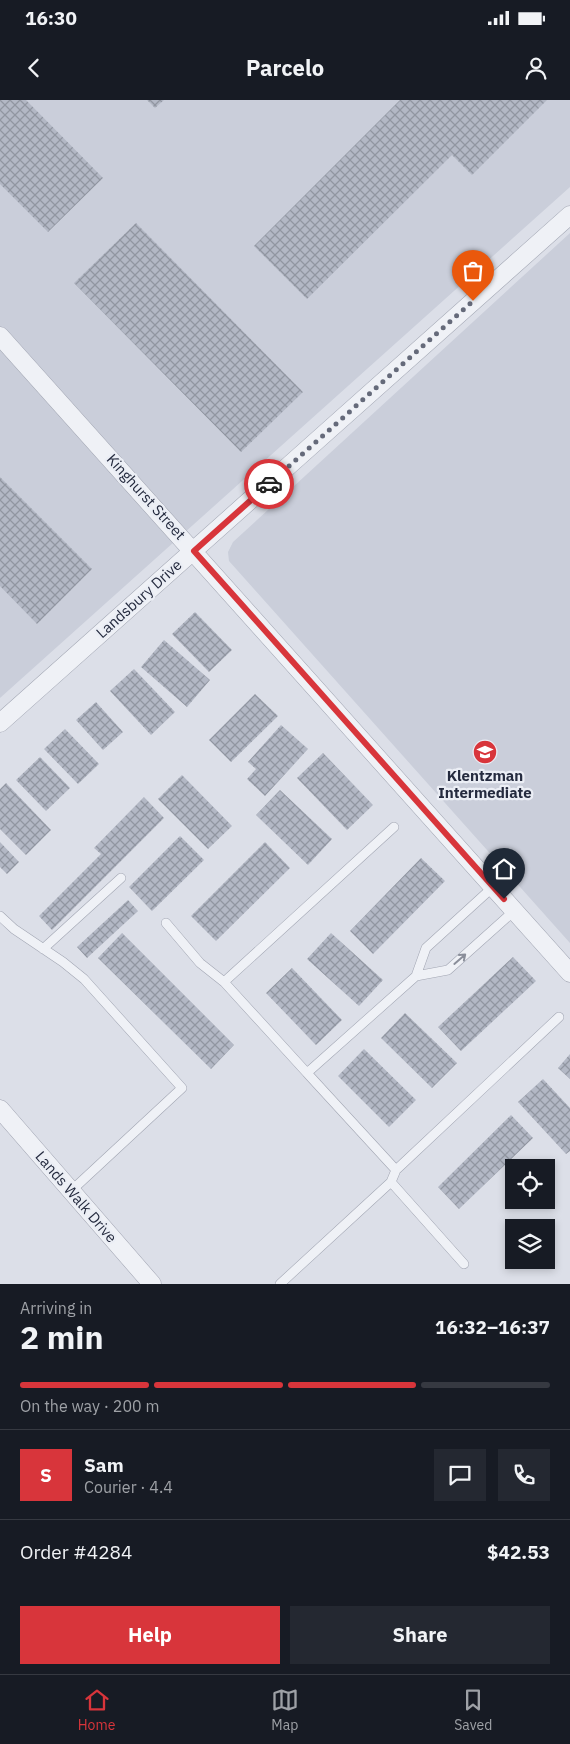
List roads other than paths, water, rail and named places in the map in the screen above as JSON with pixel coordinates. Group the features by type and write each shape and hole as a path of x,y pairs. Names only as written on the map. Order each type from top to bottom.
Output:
{"street":[{"name":"Landsbury Drive","path":"0,723 570,215"},
{"name":"Kinghurst Street","path":"0,336 570,973"},
{"name":"Lands Walk Drive","path":"0,1110 152,1284"}],"lane":[{"path":"224,982 394,827"},
{"path":"43,949 121,878"},
{"path":"307,1073 416,976 426,948 493,887"},
{"path":"416,976 448,970 514,911"},
{"path":"0,916 14,929 63,962 84,979 182,1088 71,1191"},
{"path":"166,923 200,963 224,982 396,1170"},
{"path":"280,1284 391,1182 396,1170 559,1017"},
{"path":"391,1182 464,1264"}],"place":[{"name":"Klentzman Intermediate","path":"485,752"}]}
